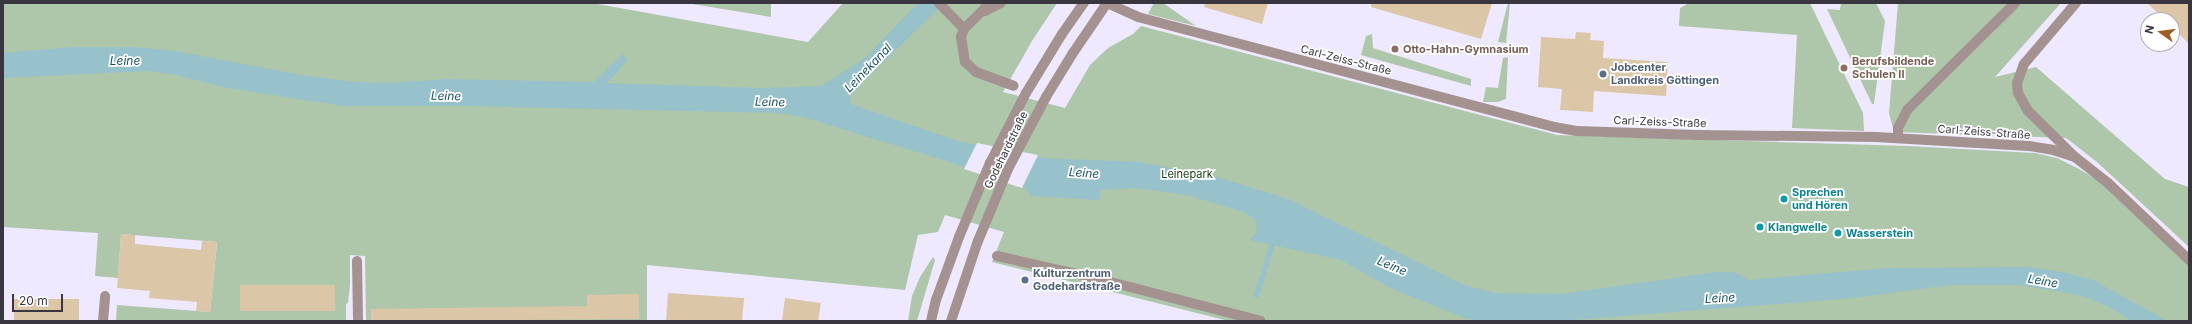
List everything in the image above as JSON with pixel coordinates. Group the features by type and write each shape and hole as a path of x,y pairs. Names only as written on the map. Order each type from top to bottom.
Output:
{"street":[{"path":"939,3 964,29"},
{"path":"990,3 964,29 961,37 965,62 976,72 1014,86"},
{"path":"982,12 1001,3"},
{"name":"Godehardstraße","path":"931,321 936,300 959,237 990,163 1026,92 1062,34 1084,3"},
{"name":"Godehardstraße","path":"951,321 978,241 1008,169 1046,97 1107,3"},
{"name":"Carl-Zeiss-Straße","path":"1107,3 1138,17 1554,127 1577,131 1696,135 1876,137 2028,146 2053,150 2075,156 2108,183 2189,260"},
{"path":"1898,138 1898,128 1907,110 2015,3"},
{"path":"2075,156 2028,111 2018,93 2017,83 2024,64 2076,3"},
{"path":"997,256 1261,320"},
{"path":"357,261 358,321"},
{"path":"103,321 105,296"}],"green space":[{"name":"Leinepark","path":"3,3 592,3 808,42 843,3 1057,3 1032,41 1003,92 1065,108 1090,65 1108,48 1133,34 1141,26 1557,135 1908,146 2035,153 2057,158 2102,183 2189,265 2189,321 1229,321 992,262 1004,232 945,215 938,232 918,235 905,290 647,265 647,321 366,321 365,256 350,255 350,284 348,303 346,304 346,321 116,321 117,305 210,312 217,242 121,234 118,278 95,276 98,233 3,227"},
{"path":"686,3 771,3 771,17"},
{"path":"1154,3 1163,3 1196,26 1148,14"},
{"path":"1508,3 1510,3 1506,43 1498,42"},
{"path":"1689,3 1810,3 1863,113 1864,131 1792,128 1797,35 1679,26 1680,8"},
{"path":"1841,3 1876,3 1885,21 1874,104 1872,104 1827,9 1840,10"},
{"path":"1898,3 2061,3 1995,77 2036,67 2165,179 2189,187 2189,247 2097,162 2066,138 1894,132 1889,113"},
{"path":"1372,34 1373,48 1471,79 1471,86 1361,55 1366,36"},
{"path":"1508,57 1506,99 1498,102 1483,102 1486,87 1498,88 1503,58"},
{"path":"933,257 935,260 917,321 908,321 912,296 920,277"}],"water":[{"path":"918,3 944,3 854,91 850,98 851,104 957,141 1044,158 1139,162 1213,176 1288,199 1462,284 1494,293 1561,294 1717,272 1734,272 1749,280 1887,268 2027,267 2062,272 2093,280 2167,321 2132,321 2107,306 2080,295 2020,285 1950,285 1853,298 1560,321 1479,321 1464,318 1390,288 1341,260 1250,240 1257,232 1255,220 1246,213 1191,196 1137,188 1101,190 1099,200 1031,196 1024,187 940,159 803,117 779,113 468,106 343,106 223,87 177,75 147,71 3,78 3,53 73,47 132,47 175,51 306,76 356,82 390,83 446,79 593,82 623,54 628,60 607,83 761,88 821,86 865,58"}],"pier":[{"path":"977,143 1038,155 1022,188 964,169"}],"building":[{"path":"1205,3 1268,3 1262,24 1204,7"},
{"path":"1371,3 1492,3 1481,39 1371,7"},
{"path":"2147,3 2189,3 2189,44 2180,35 2180,12 2157,12"},
{"name":"Jobcenter Landkreis Göttingen","path":"1576,32 1591,33 1590,40 1604,41 1603,58 1668,62 1666,96 1594,91 1593,112 1560,110 1562,89 1538,87 1541,37 1575,39"},
{"path":"121,234 135,235 135,244 201,250 202,241 217,242 210,312 196,311 197,302 149,298 150,291 117,288"},
{"path":"240,285 335,285 335,311 240,311"},
{"path":"668,293 744,298 742,321 666,321"},
{"path":"639,294 639,319 371,321 371,309 587,306 587,295"},
{"path":"785,298 821,303 818,321 782,321"},
{"path":"14,299 79,299 79,321 14,321"}],"waterway":[{"path":"1256,295 1273,240"}],"place":[{"name":"Otto-Hahn-Gymnasium","path":"1395,49"},
{"name":"Berufsbildende Schulen II","path":"1844,68"},
{"name":"Jobcenter Landkreis Göttingen","path":"1603,74"},
{"name":"Sprechen und Hören","path":"1784,199"},
{"name":"Klangwelle","path":"1760,227"},
{"name":"Wasserstein","path":"1838,233"},
{"name":"Kulturzentrum Godehardstraße","path":"1025,280"}],"water label":[{"name":"Leine","path":"125,61"},
{"name":"Leinekanal","path":"868,68"},
{"name":"Leine","path":"446,96"},
{"name":"Leine","path":"770,102"},
{"name":"Leine","path":"1084,173"},
{"name":"Leine","path":"1392,266"},
{"name":"Leine","path":"2043,281"},
{"name":"Leine","path":"1720,298"}]}
